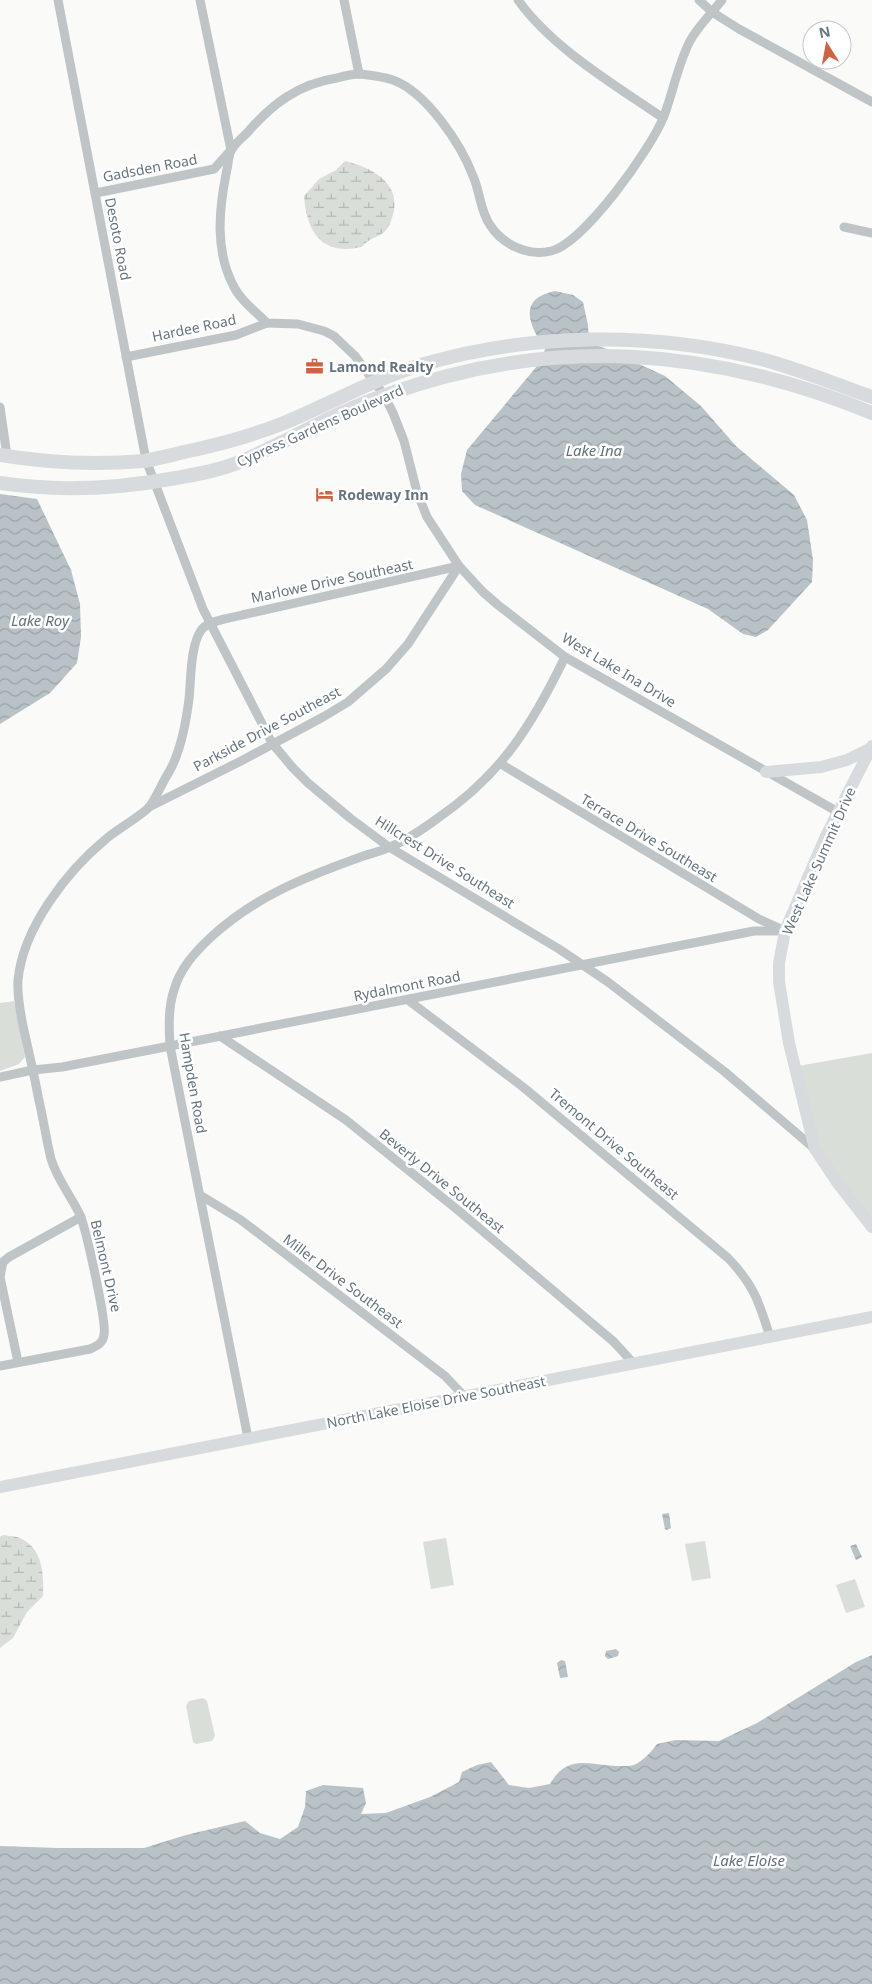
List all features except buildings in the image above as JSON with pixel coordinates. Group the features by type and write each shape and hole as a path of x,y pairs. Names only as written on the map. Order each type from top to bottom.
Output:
{"main road":[{"name":"Cypress Gardens Boulevard","path":"4,456 76,463 146,460 226,443 283,423 374,381 422,364 486,349 549,342 647,340 685,344 760,359 803,372 872,397"},
{"name":"Cypress Gardens Boulevard","path":"0,483 30,487 82,489 155,482 196,475 239,462 330,418 384,395 453,374 490,366 555,358 610,355 684,360 759,374 815,390 872,413"},
{"path":"0,469 4,456"}],"street":[{"name":"Desoto Road","path":"58,0 146,460 155,482"},
{"path":"200,0 231,150 220,214 220,235 224,262 228,275 238,293 267,323"},
{"path":"344,0 359,74 392,80 410,90 424,103 439,119 467,161 490,225 506,241 524,251 534,253 549,252 562,248 572,241 613,196 633,170 663,118 689,42 722,0"},
{"path":"518,0 538,25 564,47 607,80 663,118"},
{"path":"699,0 712,12 739,29 872,102"},
{"name":"Gadsden Road","path":"96,193 214,169 262,116 286,96 305,86 324,80 359,74"},
{"path":"844,227 872,233"},
{"name":"Hardee Road","path":"126,357 236,334 267,323"},
{"name":"West Lake Ina Drive","path":"267,323 298,324 324,330 334,336 355,356 384,395 404,442 421,504 431,523 459,566 498,606 565,657 838,812"},
{"path":"0,408 4,456"},
{"name":"Hillcrest Drive Southeast","path":"155,482 196,592 211,624 272,743 292,768 350,818 390,847 559,949 608,982 725,1072 815,1149"},
{"name":"Marlowe Drive Southeast","path":"211,624 242,614 459,566"},
{"name":"Parkside Drive Southeast","path":"33,1070 18,993 18,979 23,958 30,937 40,917 86,857 107,838 149,807 323,717 348,702 386,669 408,644 459,566"},
{"path":"149,807 179,750 189,700 193,658 197,640 202,629 211,624"},
{"name":"Hampden Road","path":"248,1438 170,1046 169,1018 171,1002 180,973 202,945 239,913 274,892 390,847 414,834 456,805 501,764 520,739 544,700 565,657"},
{"path":"766,772 821,767 847,760 871,747"},
{"name":"West Lake Summit Drive","path":"871,747 838,812 785,931 779,963 780,997 789,1043 815,1149 836,1182 872,1227"},
{"name":"Terrace Drive Southeast","path":"501,764 759,919 785,931"},
{"name":"Rydalmont Road","path":"0,1077 33,1070 62,1067 754,931 785,931"},
{"name":"Tremont Drive Southeast","path":"408,1000 524,1087 728,1258 745,1277 755,1293 770,1337"},
{"name":"Beverly Drive Southeast","path":"220,1036 346,1120 389,1154 614,1342 634,1364"},
{"name":"Belmont Drive","path":"0,1366 90,1349 101,1343 104,1339 104,1324 89,1245 81,1217 61,1183 51,1158 33,1070"},
{"name":"Miller Drive Southeast","path":"200,1195 241,1220 445,1376 465,1397"},
{"path":"18,1362 0,1277 3,1262 9,1256 81,1217"},
{"name":"North Lake Eloise Drive Southeast","path":"0,1486 872,1317"}],"green space":[{"path":"345,161 364,167 381,177 392,191 394,200 394,211 384,232 368,241 362,247 348,249 327,245 319,239 309,221 304,196 319,179 336,170"},
{"path":"14,1001 25,1057 19,1064 0,1071 0,1003"},
{"path":"872,1053 872,1219 844,1183 817,1143 798,1066"},
{"path":"3,1535 20,1538 29,1544 38,1556 42,1572 43,1596 27,1612 13,1638 0,1648 0,1537"},
{"path":"446,1538 454,1585 431,1589 423,1542"},
{"path":"705,1541 711,1578 692,1581 685,1544"},
{"path":"855,1579 865,1607 846,1613 836,1585"},
{"path":"203,1698 207,1701 215,1736 212,1741 196,1744 193,1742 186,1706 189,1701"}],"water":[{"name":"Lake Ina","path":"555,291 573,295 583,302 589,341 665,376 701,406 736,446 794,495 807,520 813,560 812,582 768,630 756,637 743,634 708,609 475,505 462,491 461,474 467,450 542,360 545,349 531,322 531,307 535,300"},
{"name":"Lake Roy","path":"0,494 37,499 71,570 80,604 81,637 77,663 50,693 0,724"},
{"path":"669,1513 671,1528 667,1530 665,1529 662,1514"},
{"path":"856,1544 862,1557 856,1560 850,1546"},
{"path":"616,1649 619,1652 618,1656 608,1659 605,1656 606,1651"},
{"name":"Lake Eloise","path":"872,1655 872,1984 0,1984 0,1846 144,1848 186,1835 245,1821 260,1833 280,1839 298,1827 305,1807 306,1791 323,1785 363,1788 366,1803 361,1814 386,1813 430,1797 459,1782 462,1772 477,1765 491,1762 509,1785 529,1788 550,1784 565,1767 573,1764 591,1763 631,1766 650,1753 657,1744 676,1740 719,1741 757,1723 856,1662"},
{"path":"561,1660 565,1661 568,1677 560,1678 557,1663"}],"place":[{"name":"Lamond Realty","path":"315,367"},
{"name":"Rodeway Inn","path":"324,495"}]}
